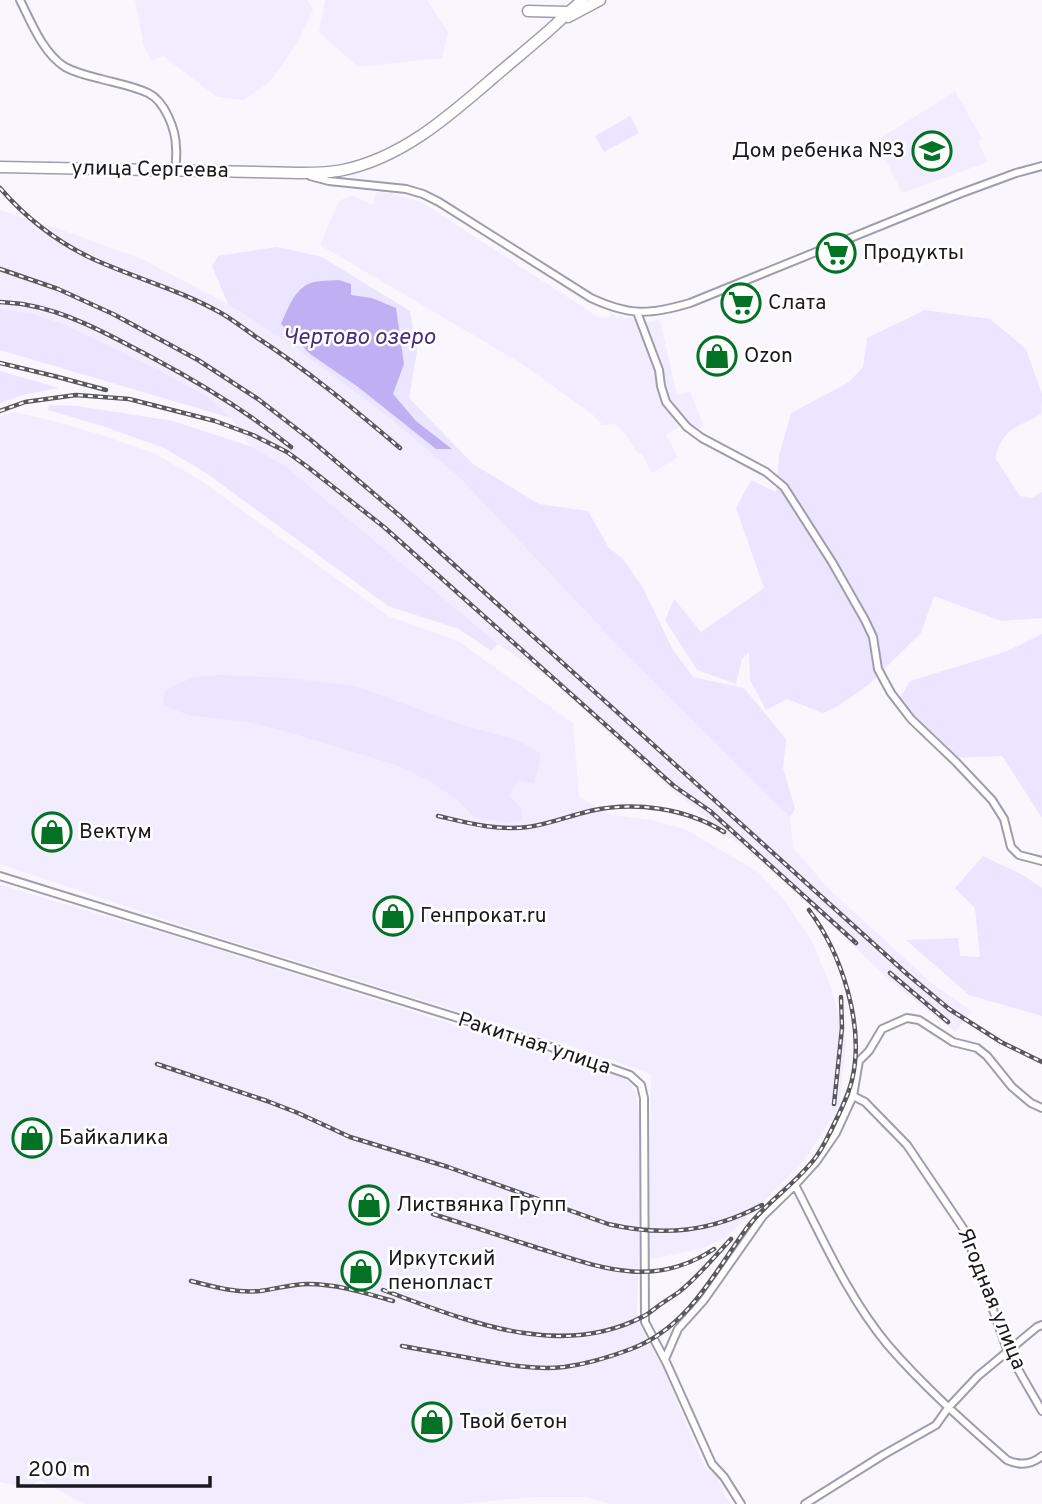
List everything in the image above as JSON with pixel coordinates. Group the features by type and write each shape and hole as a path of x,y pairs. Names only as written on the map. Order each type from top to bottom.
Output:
{"main road":[{"path":"555,24 583,0"},
{"path":"555,24 600,0"},
{"path":"528,11 567,12"},
{"name":"улица Сергеева","path":"2,167 300,173 344,170 403,147 427,131 482,88 555,24"}],"street":[{"path":"20,0 34,29 50,52 66,68 150,93 158,100 165,109 175,137 176,170"},
{"path":"300,173 329,181 406,189 423,194 591,298 610,307 637,312 666,310 690,303 958,194 1042,166"},
{"path":"637,312 659,370 666,402 687,427 702,438 766,472 784,487 865,620 873,637 878,669 891,693 911,719 992,800 1004,819 1011,846 1019,855 1042,861"},
{"name":"Ракитная улица","path":"0,876 545,1045 630,1074 641,1085 644,1097 645,1322 712,1464 741,1504"},
{"path":"664,1359 678,1329 704,1300 763,1216 816,1162 836,1133 853,1096 859,1062 882,1029 907,1018 919,1020 953,1042 977,1048 1013,1087 1031,1103 1042,1108"},
{"name":"Ягодная улица","path":"853,1096 865,1102 907,1145 965,1231 1008,1352 1042,1411"},
{"path":"795,1185 842,1277 887,1343 948,1408 1007,1460 1017,1464 1034,1462 1042,1456"},
{"path":"805,1504 936,1424 978,1376 1042,1325"}],"shaded area":[{"path":"135,0 308,0 313,10 296,45 270,82 244,100 217,97 163,56 151,61 144,47"},
{"path":"325,0 427,0 448,32 442,58 358,67 319,32"},
{"name":"Дом ребенка №3","path":"955,91 982,139 978,141 988,162 902,193 876,141"},
{"path":"630,116 639,133 604,152 595,136"},
{"path":"376,192 392,193 423,203 598,317 608,318 613,313 617,318 621,315 625,319 630,317 646,322 660,320 677,395 690,392 704,426 688,434 681,426 666,435 678,457 652,473 641,453 638,454 616,424 603,425 519,362 320,245 339,201 352,195 373,205"},
{"path":"0,210 142,259 228,304 297,349 392,420 459,477 624,652 790,817 793,848 831,891 934,985 972,1011 955,1032 900,989 766,866 668,787 548,678 498,644 284,465 250,446 231,418 208,397 66,325 30,313 0,309"},
{"path":"277,247 322,257 410,311 417,351 409,398 473,464 539,504 588,511 609,548 622,558 642,586 672,648 693,677 744,688 786,739 783,768 795,809 790,817 624,652 459,477 392,420 297,349 228,304 212,266 218,256","holes":["300,291 372,298 395,308 404,364 392,394 416,421 451,449 436,449 358,387 310,354 281,324 288,307"]},
{"path":"0,309 30,313 66,325 208,397 231,418 0,350"},
{"path":"925,310 990,319 1026,349 1042,394 1041,414 1007,434 995,458 1020,496 1031,498 1042,492 1042,618 1001,621 934,596 921,633 868,685 838,706 823,713 787,699 766,710 750,680 749,652 742,659 736,684 697,670 665,620 674,599 701,632 764,588 736,508 751,480 776,492 779,456 791,413 849,382 863,367 867,338"},
{"path":"0,371 59,388 0,403"},
{"path":"49,405 77,406 173,421 250,446 284,465 498,644 491,651 459,629 388,606 206,473 164,448 48,410"},
{"path":"13,412 102,435 156,454 203,482 388,616 458,641 573,723 579,797 613,815 683,828 757,871 781,896 811,939 830,985 846,1039 839,1108 800,1166 725,1238 703,1248 649,1260 651,1074 565,1044 202,932 0,864 0,417"},
{"path":"1042,634 1042,818 1002,756 954,758 899,699 910,681 1005,652"},
{"path":"221,675 287,678 355,686 457,723 519,741 541,754 534,784 518,780 509,796 522,809 522,821 504,822 472,815 457,800 431,782 399,766 288,732 248,722 188,715 163,705 165,690 194,677"},
{"path":"983,856 1023,875 1042,888 1042,1016 969,995 906,940 958,938 960,956 980,957 975,908 955,888"},
{"path":"0,885 197,943 628,1081 636,1093 640,1117 639,1323 664,1370 705,1469 717,1476 732,1504 611,1504 586,1497 533,1497 461,1504 84,1504 40,1480 28,1488 0,1482"}],"water":[{"name":"Чертово озеро","path":"339,280 351,284 351,295 372,298 396,308 404,364 393,394 416,421 452,449 436,449 358,387 310,354 281,324 292,300 305,286 318,281"}],"railway":[{"path":"0,188 42,228 67,245 109,266 190,298 230,319 312,376 400,448"},
{"path":"0,269 58,289 113,314 198,360 258,399 400,516 907,974 949,1009 1001,1042 1042,1062"},
{"path":"0,302 43,308 106,334 205,388 241,410 291,447"},
{"path":"0,363 106,390"},
{"path":"0,411 25,402 76,395 129,399 215,421 253,435 287,452 384,527 674,786 710,811 856,943"},
{"path":"438,816 483,826 516,828 536,826 607,808 642,807 677,812 724,832"},
{"path":"402,1346 512,1365 564,1367 631,1349 651,1340 683,1314 710,1282 754,1219 816,1157 844,1103 852,1080 855,1037 848,991 831,948 809,910"},
{"path":"890,973 948,1022"},
{"path":"834,1104 842,1028 841,997"},
{"path":"157,1064 267,1101 350,1137 448,1167 608,1224 649,1230 687,1230 724,1221 762,1205"},
{"path":"433,1214 581,1262 625,1271 669,1269 691,1262 714,1249"},
{"path":"383,1290 446,1313 512,1331 579,1335 612,1329 646,1315 686,1286 731,1239"},
{"path":"191,1281 242,1291 319,1284 351,1289 393,1301"}],"place":[{"name":"Дом ребенка №3","path":"932,151"},
{"name":"Продукты","path":"836,253"},
{"name":"Слата","path":"741,303"},
{"name":"Ozon","path":"717,356"},
{"name":"Вектум","path":"52,832"},
{"name":"Генпрокат.ru","path":"393,916"},
{"name":"Байкалика","path":"32,1138"},
{"name":"Листвянка Групп","path":"369,1205"},
{"name":"Иркутский пенопласт","path":"361,1271"},
{"name":"Твой бетон","path":"432,1422"}]}
